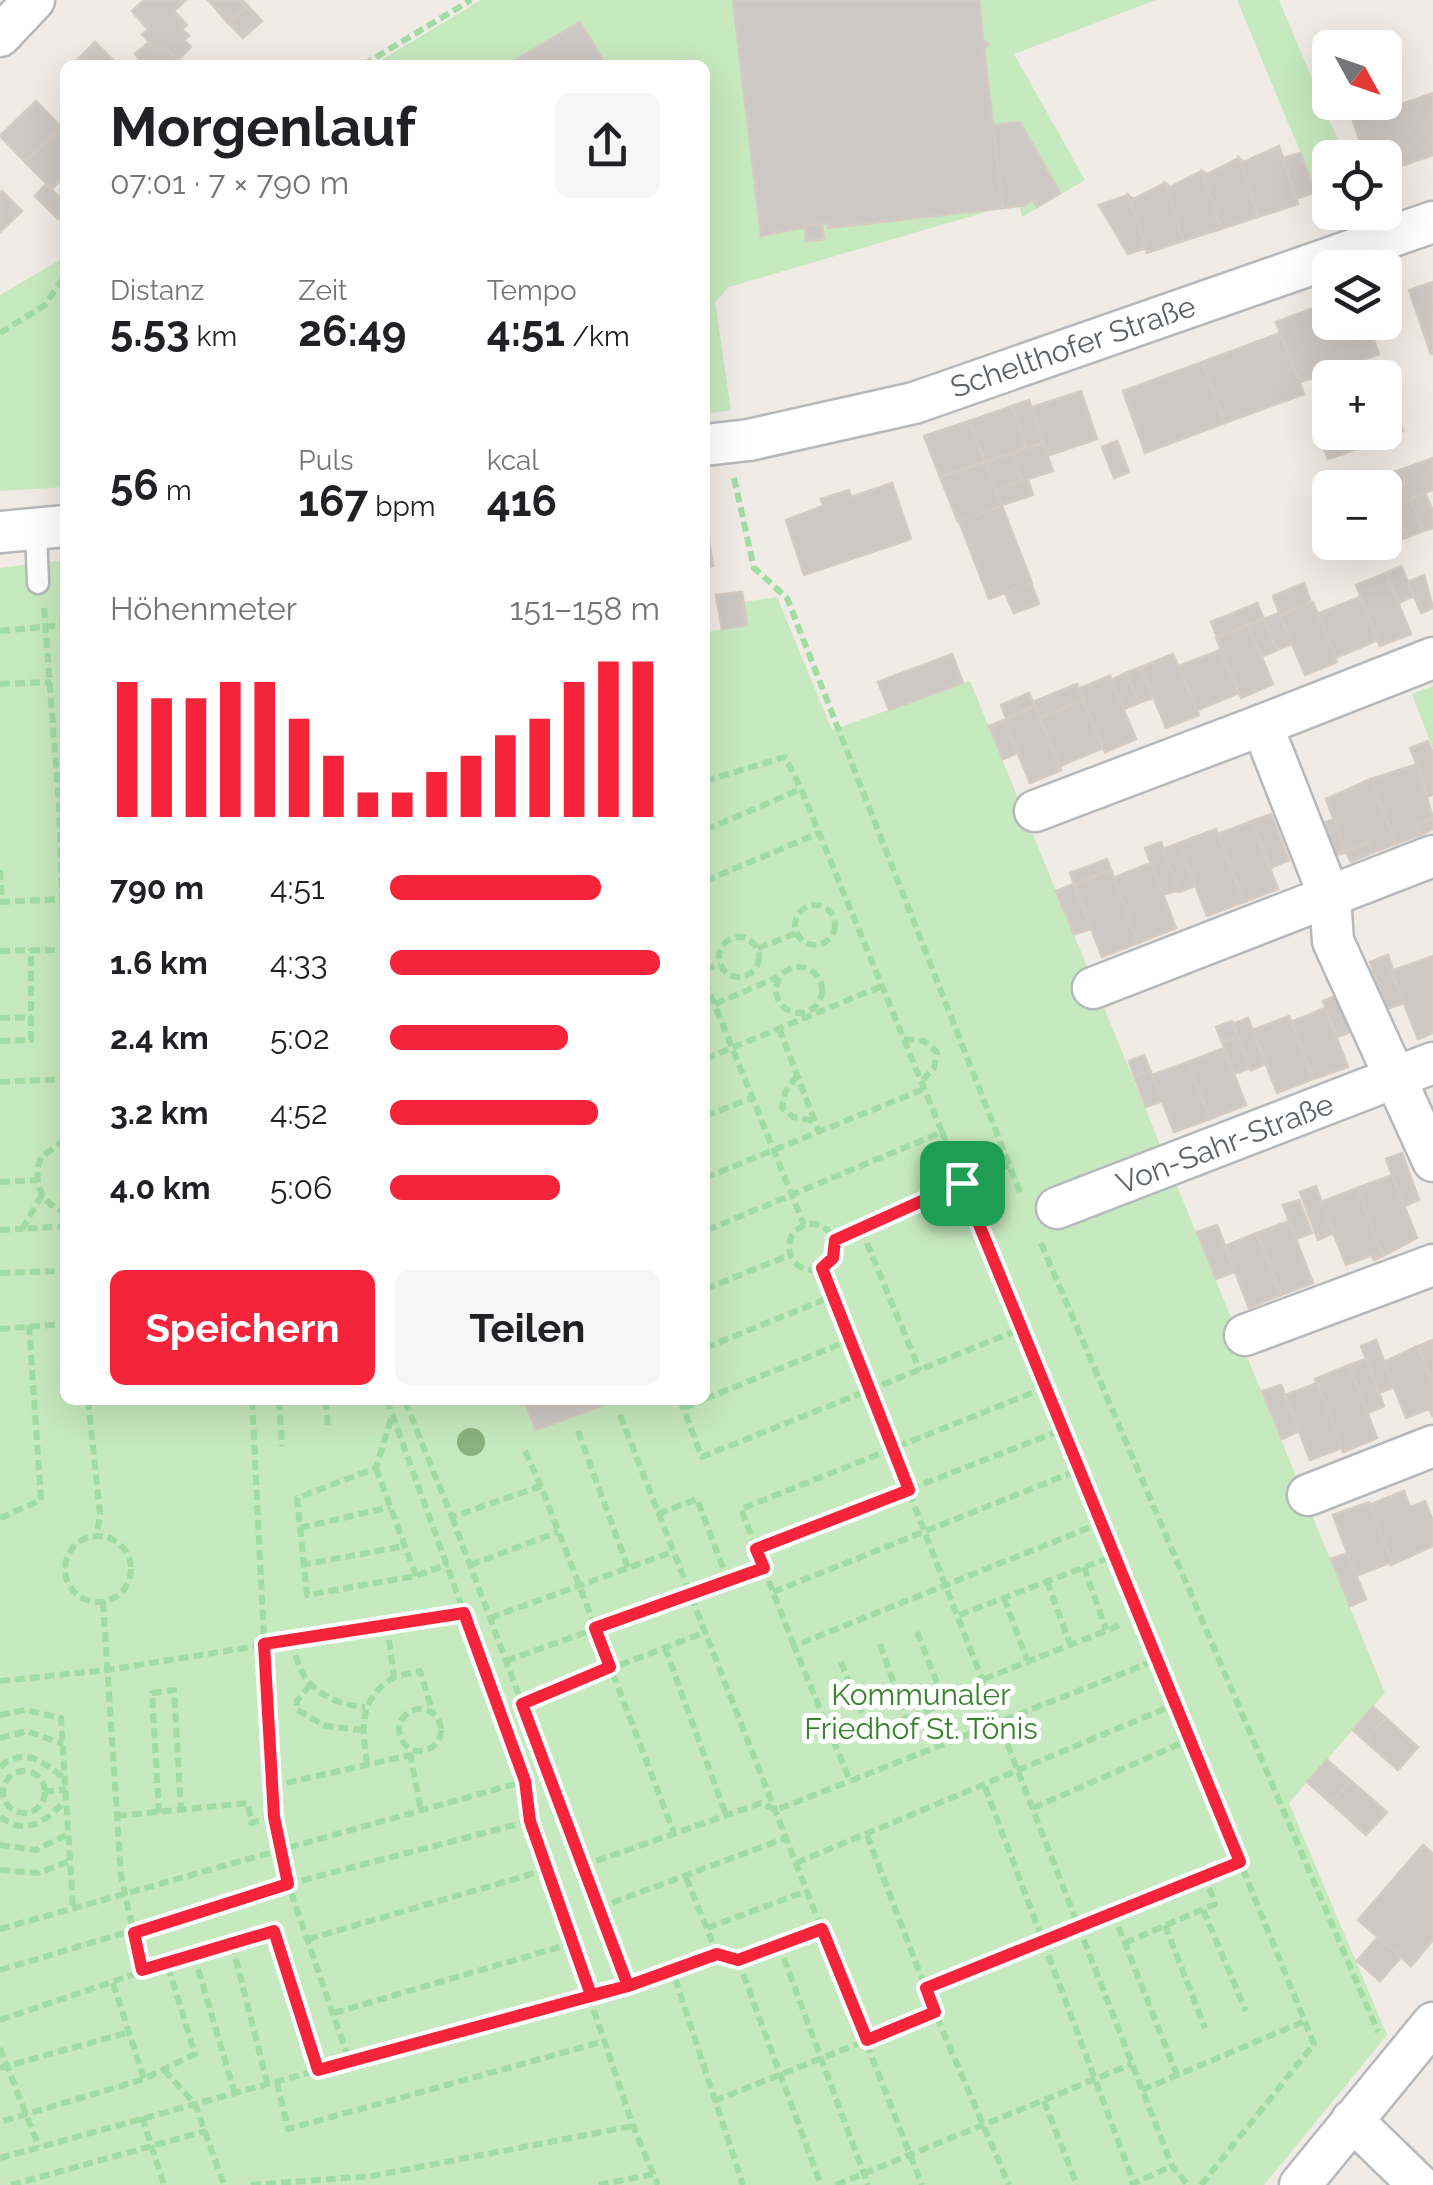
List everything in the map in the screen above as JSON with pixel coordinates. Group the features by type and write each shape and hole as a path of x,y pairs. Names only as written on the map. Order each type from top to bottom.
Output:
{"street":[{"path":"0,36 34,0"},
{"name":"Schelthofer Straße","path":"716,444 914,403 1433,222"},
{"path":"1035,811 1433,658"},
{"path":"1262,725 1330,898 1333,941 1392,1079 1415,1114 1433,1161"},
{"path":"1093,988 1433,856"},
{"name":"Von-Sahr-Straße","path":"1039,1215 1433,1064"},
{"path":"1245,1335 1433,1266"},
{"path":"1308,1495 1433,1446"},
{"path":"1300,2185 1433,2023"},
{"path":"1352,2120 1419,2185"}],"lane":[{"path":"34,529 38,583"}],"path":[{"path":"370,60 471,0"},
{"path":"0,333 45,305 60,282"},
{"path":"716,444 754,568 787,598 1009,1165 1039,1215 1394,2070"},
{"path":"38,583 48,626 60,782"},
{"path":"0,631 60,625"},
{"path":"0,684 51,682"},
{"path":"710,780 785,757 802,789 1314,2044 1201,2185"},
{"path":"710,828 802,789"},
{"path":"710,879 819,833"},
{"path":"0,870 1,902 60,899"},
{"path":"817,904 833,916 835,929 823,944 804,942 797,934 795,918 804,908 817,904"},
{"path":"833,916 850,908"},
{"path":"758,948 797,934"},
{"path":"734,937 748,938 758,948 759,960 748,975 729,974 720,964 719,950 734,937"},
{"path":"0,1041 31,1040 32,949"},
{"path":"0,950 60,950"},
{"path":"710,968 720,964"},
{"path":"782,976 776,987 784,1008 798,1013 818,1004 821,982 811,970 797,967 782,976 710,1000 804,1225"},
{"path":"710,1057 882,986"},
{"path":"0,1018 32,1017"},
{"path":"779,1028 819,1132"},
{"path":"710,1176 923,1085 934,1068 937,1052 924,1041 903,1039"},
{"path":"798,1076 785,1092 782,1108 793,1117 815,1122"},
{"path":"0,1082 60,1079"},
{"path":"710,1114 752,1098"},
{"path":"710,1229 942,1132"},
{"path":"60,1144 41,1157 37,1180 42,1195 60,1208"},
{"path":"835,1240 1009,1165"},
{"path":"0,1182 37,1180"},
{"path":"22,1228 42,1195"},
{"path":"804,1225 823,1226 835,1240 833,1258 822,1268 800,1267 790,1256 790,1240 804,1225"},
{"path":"0,1230 60,1226"},
{"path":"861,1229 920,1371"},
{"path":"710,1287 790,1256"},
{"path":"822,1268 1172,2166 1188,2185"},
{"path":"0,1274 60,1271"},
{"path":"710,1346 833,1296"},
{"path":"0,1329 60,1324"},
{"path":"0,1518 41,1500 29,1325"},
{"path":"682,1405 702,1458 1023,1328"},
{"path":"710,1398 850,1340"},
{"path":"850,1781 741,1509 890,1446 1047,1387"},
{"path":"89,1405 100,1512 97,1536"},
{"path":"252,1405 274,1817 288,1884 349,2060"},
{"path":"279,1405 282,1446"},
{"path":"326,1405 328,1430"},
{"path":"388,1405 525,1781 530,1821 633,2126 658,2185"},
{"path":"408,1405 628,1986"},
{"path":"620,1415 672,1552 708,1631 922,2185"},
{"path":"391,1419 376,1468 416,1576"},
{"path":"756,1549 1064,1429"},
{"path":"578,1431 628,1568"},
{"path":"525,1451 674,1833"},
{"path":"376,1468 297,1498 307,1595 416,1576 448,1564"},
{"path":"773,1592 1081,1469"},
{"path":"452,1517 541,1486"},
{"path":"658,1514 697,1499 728,1582"},
{"path":"300,1528 390,1507"},
{"path":"794,1646 1102,1522"},
{"path":"470,1565 558,1532"},
{"path":"97,1536 118,1542 126,1550 131,1572 122,1592 103,1602 82,1598 66,1572 77,1544 97,1536"},
{"path":"301,1565 405,1546"},
{"path":"490,1618 672,1552"},
{"path":"959,1615 1116,1555"},
{"path":"1084,1567 1106,1630"},
{"path":"506,1661 764,1568"},
{"path":"1046,1582 1070,1644"},
{"path":"1004,1598 1027,1660"},
{"path":"103,1602 124,1894 142,1970"},
{"path":"0,1681 107,1670 464,1613"},
{"path":"841,1662 870,1733 944,1703 1027,1660 1123,1624"},
{"path":"388,1625 394,1677"},
{"path":"522,1704 708,1631"},
{"path":"918,1632 944,1703"},
{"path":"294,1640 310,1685 332,1702 366,1707"},
{"path":"880,1644 906,1718"},
{"path":"666,1648 726,1815"},
{"path":"582,1866 761,1803 776,1810 1001,1725 1158,1659"},
{"path":"272,1786 423,1752 439,1740 441,1726 420,1671 394,1677 376,1688 366,1707 363,1730 367,1764"},
{"path":"310,1685 296,1701 297,1710 326,1726 363,1730"},
{"path":"159,1813 152,1694 174,1690 181,1810"},
{"path":"796,1864 1020,1773 1176,1704"},
{"path":"0,1715 25,1710 61,1718 73,1908"},
{"path":"421,1811 410,1752 399,1732 403,1718 414,1710 434,1714"},
{"path":"0,1738 28,1731 63,1744"},
{"path":"1033,1808 1191,1739"},
{"path":"0,1767 19,1755 35,1756 65,1778"},
{"path":"25,1772 38,1777 44,1792 38,1807 26,1813 8,1806 2,1794 6,1780 25,1772"},
{"path":"0,1929 525,1781"},
{"path":"985,1787 1132,2184 1172,2166"},
{"path":"44,1792 66,1789"},
{"path":"0,1817 17,1828 35,1826 66,1800"},
{"path":"116,1816 248,1803 251,1823 274,1817"},
{"path":"0,1970 288,1884 530,1821"},
{"path":"0,1845 36,1850 68,1834"},
{"path":"868,1835 935,2012 1009,2185"},
{"path":"598,1908 786,1838"},
{"path":"0,1870 38,1873 70,1861"},
{"path":"926,1988 1240,1862"},
{"path":"308,1939 549,1869"},
{"path":"1125,1943 1215,1904 1205,1876"},
{"path":"686,1877 717,1954"},
{"path":"708,1928 807,1891"},
{"path":"1204,1910 1246,2011"},
{"path":"1113,1912 1178,2075"},
{"path":"1165,1926 1206,2028"},
{"path":"0,2158 628,1986 717,1954 738,1960 822,1929"},
{"path":"0,2020 142,1970 274,1931 318,2070"},
{"path":"333,2013 572,1943"},
{"path":"232,1944 268,2086"},
{"path":"779,1946 868,2185"},
{"path":"194,1955 235,2094"},
{"path":"738,1960 821,2185"},
{"path":"0,2122 144,2078 195,2054 167,1963"},
{"path":"673,1972 743,2185"},
{"path":"113,1983 126,2033 144,2078"},
{"path":"714,2101 935,2012"},
{"path":"1142,2090 1304,2021"},
{"path":"3,2068 126,2033"},
{"path":"277,2082 288,2128 605,2041"},
{"path":"0,2048 3,2068 39,2147"},
{"path":"836,2185 1132,2064"},
{"path":"164,2070 196,2104 224,2185"},
{"path":"1044,2101 1077,2185"},
{"path":"142,2117 164,2185"},
{"path":"250,2185 372,2176 633,2126"},
{"path":"12,2185 206,2132"},
{"path":"599,2185 654,2174"}],"green space":[{"path":"481,0 1156,0 1014,54 1085,180 1022,217 1020,207 996,209 729,287 715,302 731,410 710,413 710,60 381,60"},
{"path":"1237,0 1279,0 1312,78 1312,120 1329,120 1338,140 1312,140 1312,180"},
{"path":"60,260 60,487 0,491 0,295"},
{"name":"Kommunaler Friedhof St. Tönis","path":"60,561 60,1405 710,1405 710,631 747,625 744,602 777,597 832,730 970,681 1385,1693 1289,1803 1387,2035 1264,2185 0,2185 0,568"},
{"path":"1433,686 1433,749 1412,694"}],"building":[{"path":"144,0 186,0 174,11 187,25 182,29 189,36 184,40 191,47 178,60 163,45 157,51 142,34 148,30 132,11"},
{"path":"208,0 242,0 248,6 228,23"},
{"path":"733,0 979,0 983,40 989,44 984,50 1003,208 828,228 828,223 761,236"},
{"path":"248,6 262,21 243,38 228,23"},
{"path":"580,22 603,60 515,60"},
{"path":"95,42 113,60 77,60"},
{"path":"149,42 157,51 163,45 178,60 140,60 135,54"},
{"path":"1433,93 1433,155 1402,166 1402,140 1360,140 1353,121 1402,120 1402,104"},
{"path":"36,101 60,126 25,162 0,136"},
{"path":"1020,122 1060,193 1037,207 1032,199 1026,205 1003,208 993,125"},
{"path":"60,128 60,181 52,189 25,162"},
{"path":"1279,146 1298,204 1258,217 1239,158 1244,162"},
{"path":"1300,153 1312,182 1312,193 1296,199 1283,158"},
{"path":"1239,158 1258,217 1221,229 1202,171 1207,174"},
{"path":"1202,171 1221,229 1183,241 1165,183 1170,187"},
{"path":"1165,183 1183,241 1147,253 1128,195 1133,199"},
{"path":"46,184 60,198 60,217 58,219 35,196"},
{"path":"0,193 22,211 0,232"},
{"path":"1128,195 1146,248 1128,254 1099,205"},
{"path":"822,224 824,239 806,241 805,226"},
{"path":"1433,282 1433,354 1431,354 1409,290"},
{"path":"1312,309 1312,340 1374,340 1379,354 1362,360 1312,360 1312,378 1299,383 1276,322"},
{"path":"1280,333 1304,394 1225,423 1202,362"},
{"path":"1202,362 1225,423 1145,453 1123,391"},
{"path":"1081,391 1097,439 1047,456 1032,407"},
{"path":"1029,400 1043,443 1026,448 1012,406"},
{"path":"1012,406 1026,448 985,462 969,421"},
{"path":"969,421 985,462 940,477 924,436"},
{"path":"1117,441 1129,472 1114,478 1102,447"},
{"path":"1043,443 1053,471 1028,479 1033,495 1002,505 996,490 1022,481 1012,453"},
{"path":"1324,450 1341,450 1343,454 1328,459"},
{"path":"1012,453 1022,481 996,490 985,462"},
{"path":"1433,458 1433,490 1402,502 1400,470"},
{"path":"985,462 1002,506 958,522 940,477"},
{"path":"892,483 911,539 804,575 786,520 823,506 821,499 849,490 851,497"},
{"path":"1425,493 1433,511 1433,528 1423,531 1410,499"},
{"path":"1410,499 1423,531 1408,537 1402,523 1402,502"},
{"path":"1002,506 1032,583 989,599 959,521"},
{"path":"1401,566 1414,596 1399,603 1386,573"},
{"path":"1386,573 1411,634 1380,646 1356,585"},
{"path":"1424,575 1433,608 1421,613 1408,582"},
{"path":"1031,583 1039,604 1014,613 1005,593"},
{"path":"1304,583 1311,603 1280,615 1273,596"},
{"path":"742,592 747,625 722,629 716,595"},
{"path":"1360,597 1378,640 1335,658 1317,614"},
{"path":"1313,602 1337,662 1305,675 1280,615"},
{"path":"1257,603 1264,619 1217,637 1211,622"},
{"path":"1279,613 1292,644 1277,650 1264,619"},
{"path":"1264,619 1277,650 1261,657 1248,625"},
{"path":"1248,625 1273,684 1241,698 1216,638"},
{"path":"1220,650 1239,693 1197,710 1179,666"},
{"path":"952,654 963,683 889,710 878,682"},
{"path":"1173,654 1199,715 1166,728 1141,667"},
{"path":"1141,667 1153,698 1139,703 1126,673"},
{"path":"1126,673 1139,703 1124,709 1111,680"},
{"path":"1110,676 1136,739 1105,752 1078,689"},
{"path":"1077,684 1083,700 1040,718 1033,702"},
{"path":"1029,693 1035,706 1006,718 1001,705"},
{"path":"1083,700 1103,748 1060,766 1040,718"},
{"path":"1035,706 1061,770 1030,783 1004,720"},
{"path":"1004,720 1017,753 1003,759 989,726"},
{"path":"1428,741 1433,754 1433,794 1429,796 1410,748"},
{"path":"1417,764 1433,818 1416,825 1420,835 1396,844 1371,779"},
{"path":"1371,779 1396,844 1372,853 1368,843 1346,852 1326,799"},
{"path":"1271,814 1289,860 1270,868 1252,821"},
{"path":"1433,818 1433,829 1420,835 1416,825"},
{"path":"1334,819 1346,852 1330,858 1317,826"},
{"path":"1252,821 1278,889 1244,902 1218,834"},
{"path":"1216,829 1244,902 1207,916 1179,843"},
{"path":"1161,842 1179,890 1163,895 1145,848"},
{"path":"1179,843 1195,886 1179,892 1163,849"},
{"path":"1368,843 1372,853 1351,862 1346,852"},
{"path":"1107,859 1111,870 1074,884 1070,873"},
{"path":"1151,863 1176,928 1138,943 1113,878"},
{"path":"1111,870 1138,943 1102,957 1074,884"},
{"path":"1074,884 1091,929 1074,934 1056,891"},
{"path":"1388,955 1404,1003 1387,1009 1370,962"},
{"path":"1433,956 1433,1033 1418,1039 1391,971"},
{"path":"1338,995 1352,1031 1337,1037 1323,1001"},
{"path":"1325,1008 1348,1067 1313,1079 1291,1022"},
{"path":"1289,1016 1313,1079 1277,1093 1253,1030"},
{"path":"1248,1018 1266,1064 1251,1070 1233,1024"},
{"path":"1232,1021 1238,1037 1222,1042 1216,1027"},
{"path":"1238,1037 1250,1068 1234,1074 1222,1042"},
{"path":"1224,1048 1246,1105 1210,1119 1188,1062"},
{"path":"1144,1055 1150,1070 1134,1076 1129,1061"},
{"path":"1188,1062 1210,1119 1174,1132 1152,1075"},
{"path":"1150,1070 1163,1101 1146,1107 1134,1076"},
{"path":"1402,1153 1419,1200 1404,1206 1386,1159"},
{"path":"1392,1175 1417,1238 1383,1256 1357,1188"},
{"path":"1316,1186 1333,1233 1318,1240 1300,1192"},
{"path":"1357,1188 1383,1256 1374,1260 1372,1255 1346,1265 1321,1202"},
{"path":"1299,1200 1312,1233 1296,1239 1283,1205"},
{"path":"1289,1221 1313,1283 1281,1295 1257,1233"},
{"path":"1217,1225 1235,1272 1216,1279 1197,1232"},
{"path":"1257,1233 1281,1295 1249,1308 1225,1246"},
{"path":"1376,1340 1394,1387 1379,1393 1361,1346"},
{"path":"1433,1340 1433,1386 1418,1346"},
{"path":"1418,1346 1433,1386 1433,1417 1429,1409 1406,1418 1384,1362"},
{"path":"1366,1359 1384,1406 1367,1413 1349,1365"},
{"path":"1349,1365 1377,1438 1343,1452 1315,1379"},
{"path":"1317,1383 1342,1448 1310,1460 1285,1395"},
{"path":"1281,1385 1299,1431 1282,1439 1262,1391"},
{"path":"526,1405 603,1405 536,1430"},
{"path":"1404,1491 1410,1507 1425,1501 1433,1521 1433,1546 1391,1565 1369,1505"},
{"path":"1369,1502 1392,1562 1356,1576 1333,1515"},
{"path":"1347,1553 1366,1599 1350,1606 1331,1559"},
{"path":"1373,1707 1386,1718 1365,1741 1353,1730"},
{"path":"1386,1718 1418,1747 1398,1770 1365,1741"},
{"path":"1327,1760 1351,1781 1331,1803 1307,1782"},
{"path":"1351,1781 1387,1812 1366,1835 1331,1803"},
{"path":"1423,1845 1433,1854 1433,1940 1411,1966 1358,1920"},
{"path":"1378,1937 1401,1957 1380,1981 1357,1961"}],"route":[{"path":"962,1183 835,1240 833,1258 822,1268 909,1490 756,1549 764,1568 595,1628 610,1667 522,1704 628,1986 591,1995 530,1821 525,1781 464,1613 264,1644 274,1817 288,1884 134,1933 142,1970 274,1931 318,2070 628,1986 717,1954 738,1960 822,1929 867,2040 935,2012 926,1988 1240,1862 962,1183"}]}
